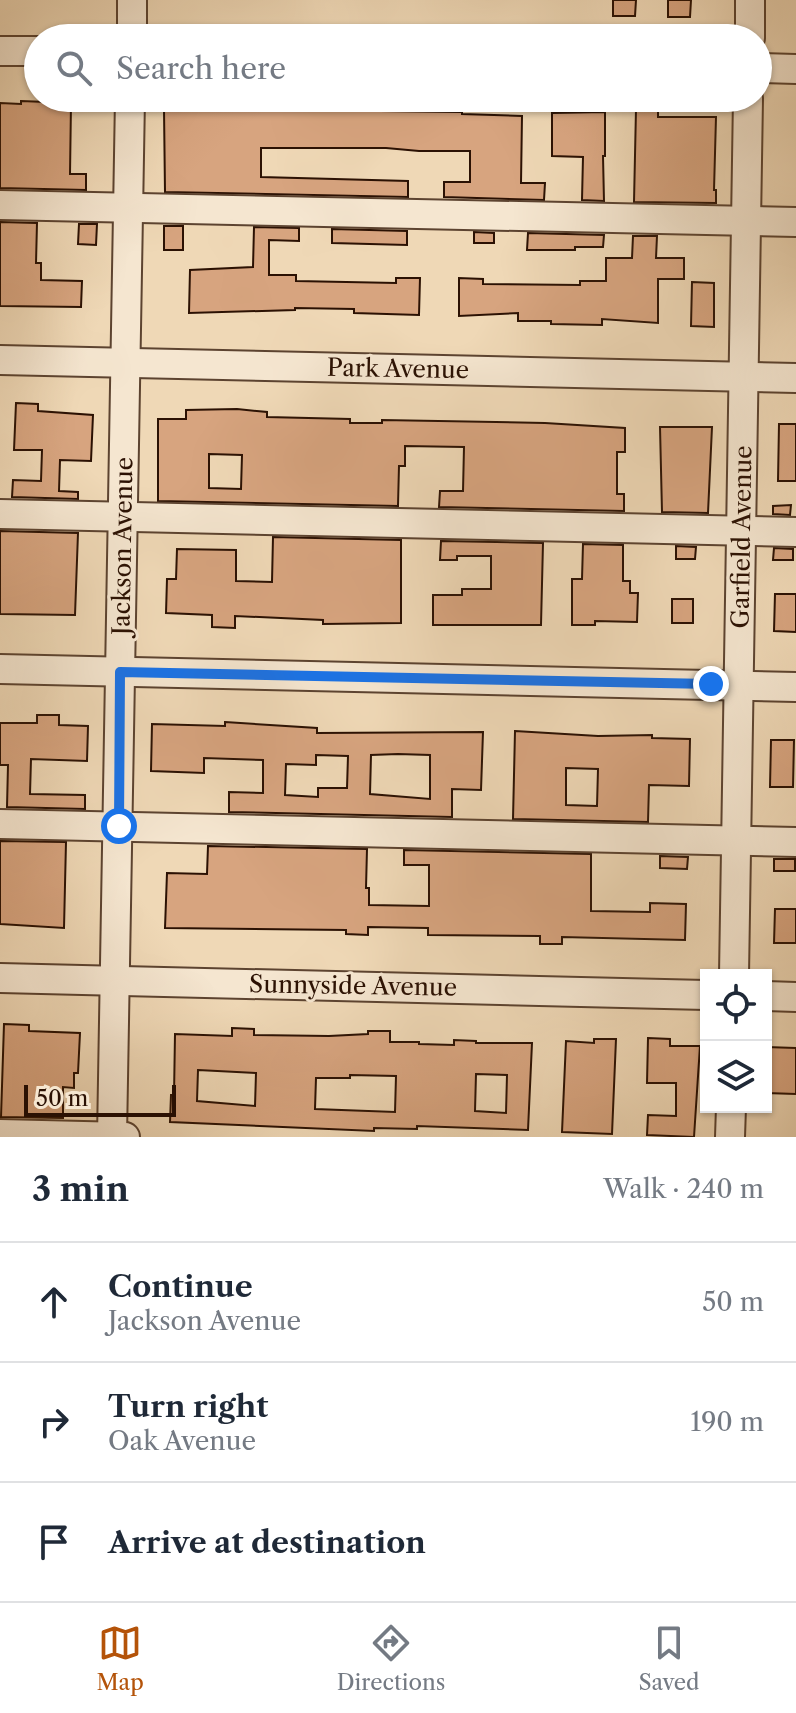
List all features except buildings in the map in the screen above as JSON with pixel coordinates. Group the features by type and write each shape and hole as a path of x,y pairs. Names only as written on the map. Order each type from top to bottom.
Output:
{"street":[{"path":"132,0 132,24"},
{"path":"750,0 750,24"},
{"path":"0,51 24,51"},
{"path":"772,68 796,69"},
{"name":"Jackson Avenue","path":"112,1137 130,112"},
{"name":"Garfield Avenue","path":"734,969 748,112"},
{"path":"0,205 796,222"},
{"name":"Park Avenue","path":"0,360 796,378"},
{"path":"0,514 796,532"},
{"path":"0,669 796,687"},
{"path":"0,824 796,842"},
{"name":"Sunnyside Avenue","path":"0,978 700,995"},
{"path":"772,996 796,997"},
{"path":"730,1137 731,1113"},
{"path":"0,1134 125,1137"}],"route":[{"path":"119,826 120,672 711,684"}]}
